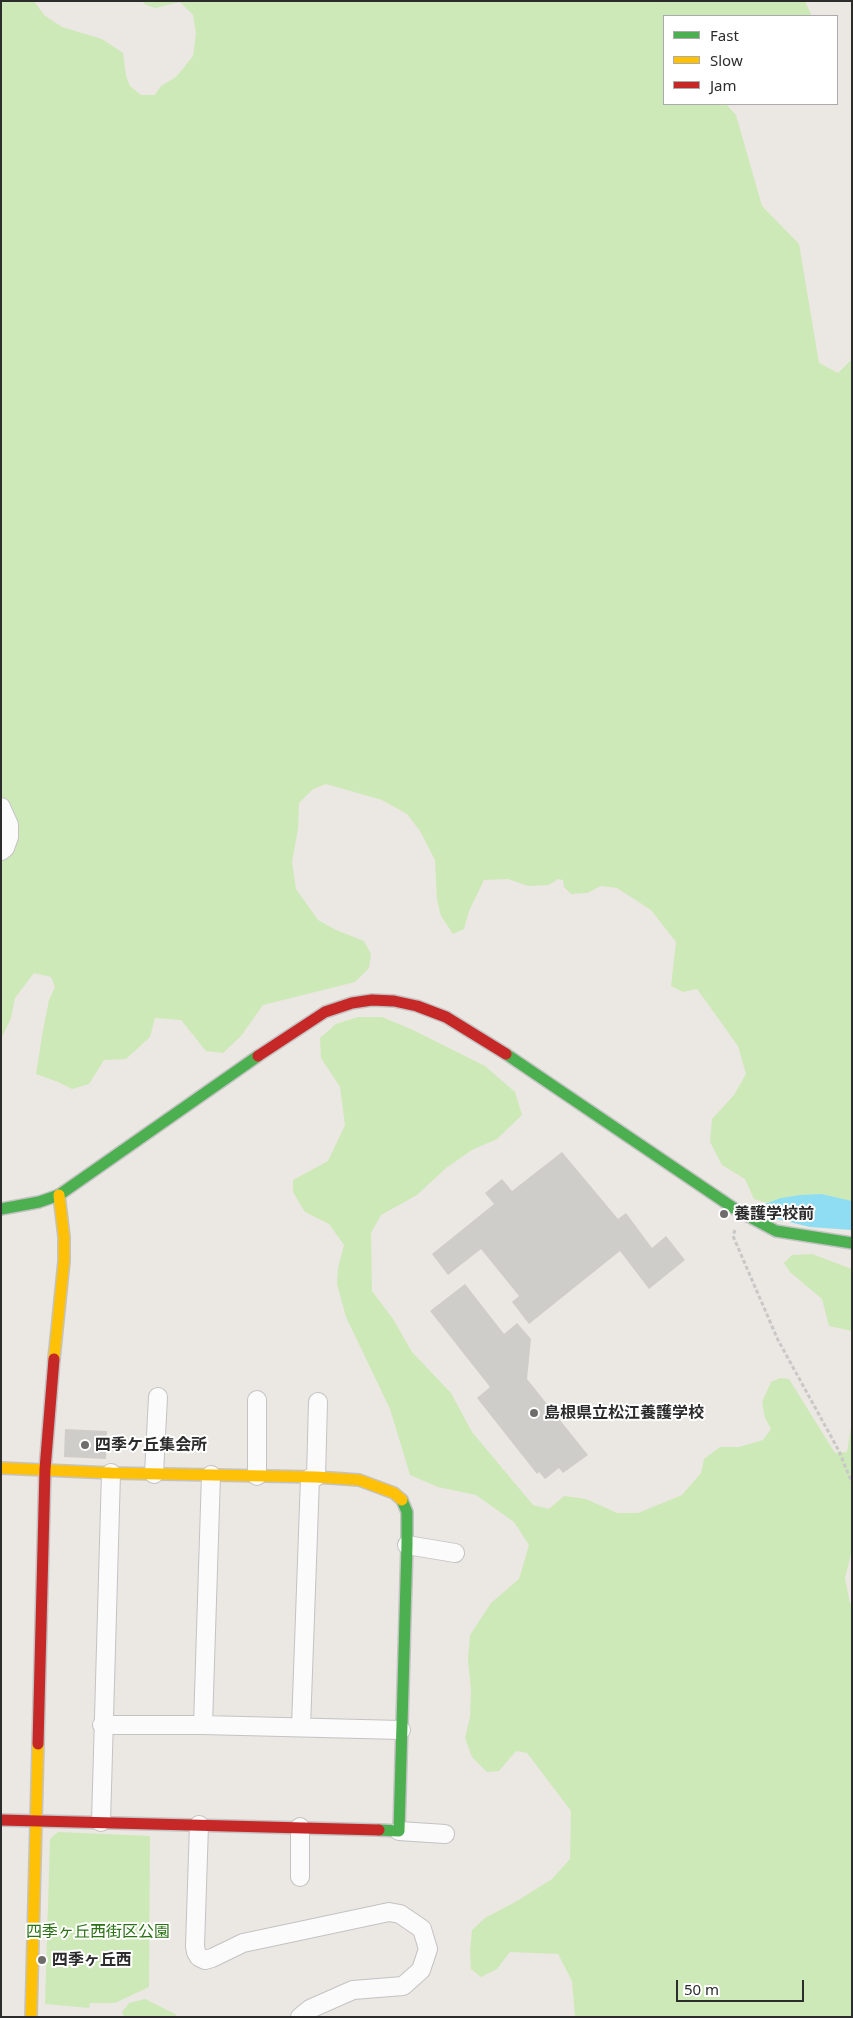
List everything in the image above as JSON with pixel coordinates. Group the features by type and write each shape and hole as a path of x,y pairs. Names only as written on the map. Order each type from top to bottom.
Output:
{"street":[{"path":"1,807 9,825 9,837 5,848 1,851"},
{"path":"1,1208 40,1202 59,1195 100,1168 170,1116 308,1022 325,1012 352,1003 372,1000 394,1001 417,1006 446,1017 511,1057 640,1146 744,1214 776,1231 852,1242"},
{"path":"31,2017 45,1469 50,1393 64,1261 64,1237 59,1195"},
{"path":"154,1474 158,1397"},
{"path":"257,1400 257,1476"},
{"path":"300,1727 318,1402"},
{"path":"1,1468 359,1480 388,1490 401,1498 407,1512 407,1545 399,1831"},
{"path":"101,1822 102,1725 111,1473"},
{"path":"203,1725 211,1475"},
{"path":"407,1545 455,1553"},
{"path":"102,1725 203,1725 401,1730"},
{"path":"1,1820 300,1827 445,1834"},
{"path":"199,1825 195,1946 199,1958 205,1960 212,1958 243,1943 389,1912 400,1914 422,1929 428,1949 421,1970 403,1986 352,1990 310,2009 300,2017"},
{"path":"300,1827 300,1877"}],"path":[{"path":"744,1214 732,1236 778,1340 839,1451 852,1482"}],"green space":[{"path":"1,1 34,1 44,15 62,27 102,39 123,53 126,76 130,86 141,95 155,95 161,86 176,77 193,56 196,33 193,15 180,2 155,8 144,4 143,1 805,1 812,15 663,15 663,105 727,105 736,115 762,206 799,244 819,363 838,373 852,359 852,1205 780,1207 754,1199 745,1179 722,1165 710,1142 712,1119 734,1095 746,1074 738,1046 697,989 683,992 671,986 676,942 651,910 617,888 601,886 587,893 571,894 564,887 563,880 558,879 549,885 528,886 508,879 484,880 469,911 464,929 453,934 441,916 437,900 435,860 420,831 407,814 382,800 326,784 313,789 299,803 298,829 292,862 296,889 318,920 336,930 364,941 371,954 369,968 355,982 263,1005 241,1036 223,1053 206,1051 181,1020 155,1018 150,1037 126,1059 104,1060 89,1084 72,1089 36,1074 49,1000 55,987 51,977 34,973 15,998 11,1018 1,1039"},
{"path":"358,1017 382,1017 413,1030 485,1066 515,1092 522,1115 497,1139 472,1150 446,1168 417,1195 381,1215 371,1233 372,1291 393,1319 412,1352 451,1393 472,1432 533,1505 549,1509 564,1496 586,1499 617,1513 638,1513 682,1495 701,1473 704,1459 720,1447 739,1447 763,1440 771,1429 765,1418 762,1402 771,1382 780,1378 789,1379 835,1453 847,1452 852,1421 852,1550 845,1578 852,1605 852,2017 575,2017 572,1981 558,1954 510,1952 497,1969 481,1977 471,1969 472,1930 485,1918 552,1879 570,1859 571,1811 527,1753 516,1751 499,1771 487,1772 472,1757 465,1738 470,1717 471,1690 468,1660 470,1635 491,1603 519,1579 529,1545 514,1522 476,1495 438,1487 410,1475 390,1409 346,1317 337,1284 338,1268 344,1245 329,1224 305,1212 293,1192 293,1180 328,1161 345,1125 340,1087 321,1058 320,1038 336,1024"},
{"path":"812,1254 852,1269 852,1331 829,1326 822,1299 790,1272 784,1263 792,1255"},
{"name":"四季ヶ丘西街区公園","path":"58,1832 150,1836 149,1987 115,2003 90,2003 89,2008 45,2004 50,1839"},
{"path":"145,1999 178,2017 124,2017 122,2012 129,2003"}],"water":[{"path":"821,1194 852,1201 852,1230 810,1227 777,1219 759,1206 781,1198"}],"building":[{"name":"島根県立松江養護学校","path":"562,1152 618,1219 626,1213 652,1248 666,1236 685,1260 649,1289 620,1251 529,1324 512,1302 519,1296 481,1249 448,1275 432,1254 494,1204 485,1193 502,1179 512,1191"},
{"path":"465,1284 504,1334 517,1323 531,1339 527,1379 588,1455 563,1473 559,1468 545,1479 539,1472 537,1474 477,1398 490,1387 430,1311"},
{"name":"四季ケ丘集会所","path":"65,1429 107,1431 106,1459 64,1457"}],"traffic: fast":[{"path":"506,1054 735,1209 776,1231 852,1243"},
{"path":"1,1209 39,1202 59,1195 258,1056"},
{"path":"379,1830 399,1831 407,1545 407,1512 402,1500"}],"traffic: slow":[{"path":"54,1359 64,1261 64,1237 59,1195"},
{"path":"1,1468 111,1473 316,1477 359,1480 394,1493 402,1500"},
{"path":"31,2017 38,1744"}],"traffic: jam":[{"path":"258,1056 325,1012 352,1003 372,1000 394,1001 417,1006 446,1017 506,1054"},
{"path":"38,1744 45,1469 54,1359"},
{"path":"1,1820 379,1830"}],"place":[{"name":"養護学校前","path":"724,1214"},
{"name":"島根県立松江養護学校","path":"534,1413"},
{"name":"四季ケ丘集会所","path":"85,1445"},
{"name":"四季ヶ丘西","path":"42,1960"}]}
